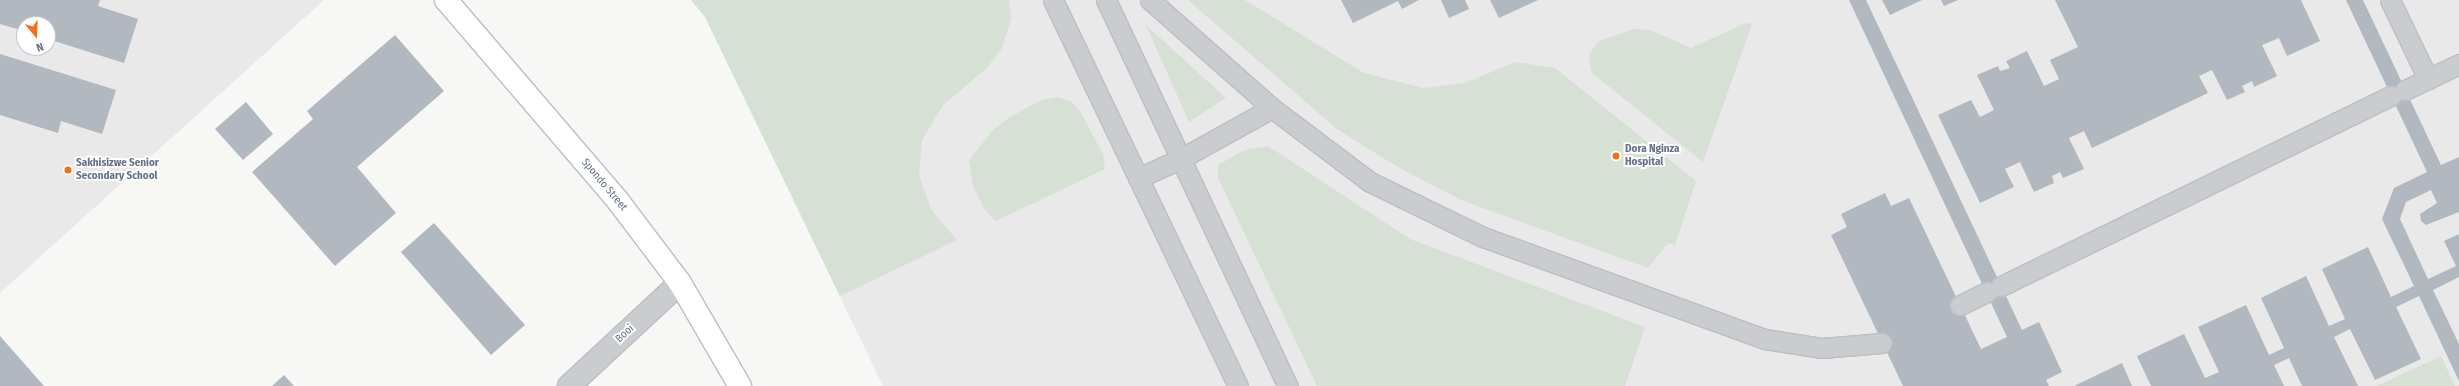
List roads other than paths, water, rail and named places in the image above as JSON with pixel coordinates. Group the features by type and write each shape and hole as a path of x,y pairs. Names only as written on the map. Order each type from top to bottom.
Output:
{"main road":[{"name":"Spondo Street","path":"446,0 618,201 680,283 740,386"}],"street":[{"name":"Booi","path":"569,386 680,283"}],"lane":[{"path":"1053,0 1238,386"},
{"path":"1106,0 1288,386"},
{"path":"1150,0 1272,108 1370,182 1483,237 1766,339 1822,348 1882,343"},
{"path":"2390,0 2428,79"},
{"path":"1960,305 2459,64"},
{"path":"1138,178 1180,159 1272,108"}],"place":[{"name":"Dora Nginza Hospital","path":"1616,156"},
{"name":"Sakhisizwe Senior Secondary School","path":"68,170"}]}
